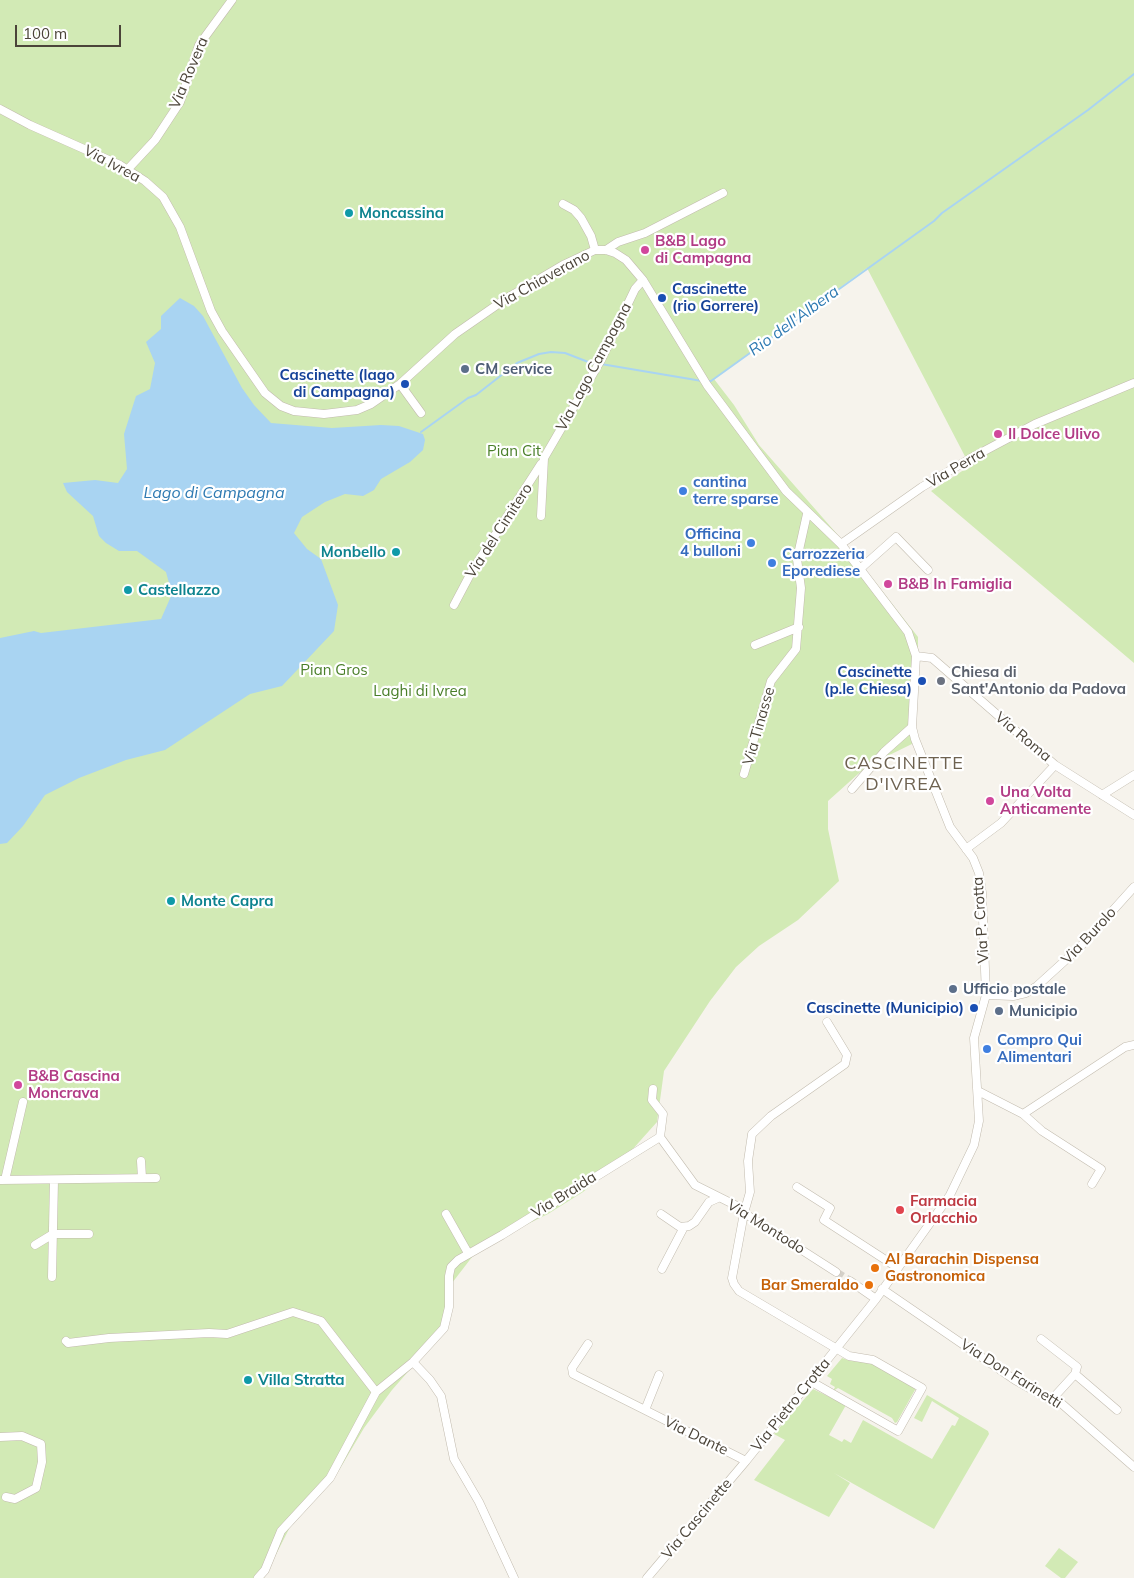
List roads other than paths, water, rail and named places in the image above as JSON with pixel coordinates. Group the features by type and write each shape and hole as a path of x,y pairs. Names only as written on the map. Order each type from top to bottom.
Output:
{"street":[{"name":"Via Rovera","path":"128,169 155,140 180,102 199,45 232,0"},
{"name":"Via Ivrea","path":"0,109 30,125 128,169 156,190 169,205 192,256 211,311"},
{"path":"606,250 618,242 645,233 723,193"},
{"path":"563,204 574,210 581,218 591,236 595,250"},
{"name":"Via Chiaverano","path":"211,311 253,379 265,393 281,406 305,413 340,413 371,404 400,384 455,334 476,318 565,264 595,250 606,250 626,260 643,280 705,382 786,491 807,514 841,544 908,632 916,656"},
{"name":"Via Lago Campagna","path":"541,516 544,458 601,360 635,289 643,280"},
{"name":"Via Perra","path":"841,544 875,518 971,458 1035,424 1134,383"},
{"path":"400,384 421,413"},
{"name":"Via del Cimitero","path":"454,605 472,571 544,458"},
{"name":"Via Tinasse","path":"744,774 771,681 794,653 799,627 801,588 797,559 807,514"},
{"path":"860,569 896,537 928,570"},
{"path":"755,645 799,627"},
{"name":"Via P. Crotta","path":"916,656 912,727 920,756 941,807 956,839 973,858 981,887 986,995 974,1038 979,1120 970,1157 950,1196 936,1217"},
{"name":"Via Roma","path":"916,656 932,658 1055,765 1134,815"},
{"path":"852,789 884,752 912,727"},
{"path":"966,849 1001,823 1055,765"},
{"path":"1102,795 1134,775"},
{"name":"Via Burolo","path":"986,995 1014,996 1037,986 1080,947 1134,887"},
{"path":"744,1213 750,1192 748,1161 752,1134 771,1116 845,1064 847,1055 827,1022"},
{"path":"1023,1114 1125,1047 1134,1045"},
{"path":"653,1089 652,1100 662,1114 660,1136"},
{"path":"978,1091 1023,1114 1042,1131 1101,1168 1092,1184"},
{"path":"23,1102 3,1180 156,1178"},
{"name":"Via Montodo","path":"660,1136 695,1185 736,1206 836,1272"},
{"name":"Via Braida","path":"376,1392 413,1362 444,1328 449,1307 449,1276 451,1267 468,1253 502,1235 660,1136"},
{"path":"141,1162 142,1178"},
{"path":"52,1277 54,1180"},
{"path":"797,1187 830,1208 824,1220 898,1268"},
{"path":"662,1214 680,1227 684,1227 695,1222 709,1202 718,1198"},
{"name":"Via Pietro Crotta","path":"744,1213 732,1278 734,1284 739,1290 837,1349"},
{"path":"446,1214 468,1253"},
{"name":"Via Pietro Crotta","path":"746,1461 876,1299 936,1217"},
{"path":"662,1269 684,1227"},
{"path":"35,1245 53,1234 89,1234"},
{"path":"850,1281 876,1299"},
{"name":"Via Don Farinetti","path":"882,1289 1015,1380 1047,1398 1054,1397 1134,1467"},
{"path":"66,1341 68,1343 109,1338 209,1333 227,1334 293,1312 321,1321 376,1392 330,1478 281,1531 265,1570 258,1578"},
{"path":"1041,1339 1071,1360 1076,1367 1075,1374 1054,1397"},
{"name":"Via Dante","path":"588,1344 575,1363 573,1374 746,1461"},
{"path":"810,1381 898,1431 922,1388 873,1360 852,1357 837,1349"},
{"path":"413,1362 441,1396 454,1459 479,1502 514,1578"},
{"path":"1075,1374 1117,1410"},
{"name":"Via Dante","path":"645,1410 659,1375"},
{"path":"0,1438 22,1436 41,1444 42,1462 36,1488 15,1499 6,1497"},
{"name":"Via Cascinette","path":"647,1578 746,1461"}],"water":[{"name":"Lago di Campagna","path":"180,298 194,306 203,316 242,388 254,405 271,423 332,428 381,425 399,426 423,434 425,440 423,450 410,462 381,479 374,490 363,496 345,494 325,502 302,517 294,533 307,549 321,559 338,605 334,631 282,686 250,694 165,750 126,760 79,778 45,795 23,826 7,843 0,844 0,638 34,631 41,633 161,619 172,594 166,572 137,551 119,551 99,536 93,516 67,492 63,483 95,480 118,483 127,469 124,434 136,396 150,389 155,363 146,342 161,329 161,316"}],"waterway":[{"name":"Rio dell'Albera","path":"707,381 711,381 934,221 942,213 1088,110 1134,74"},
{"name":"Rio dell'Albera","path":"421,432 468,398 476,395 517,363 539,354 551,352 565,353 596,365"},
{"name":"Rio dell'Albera","path":"601,364 702,381"}],"tunnel":[{"path":"836,1272 850,1281"}],"place":[{"name":"Moncassina","path":"349,213"},
{"name":"B&B Lago di Campagna","path":"645,250"},
{"name":"Cascinette (rio Gorrere)","path":"662,298"},
{"name":"CM service","path":"465,369"},
{"name":"Cascinette (lago di Campagna)","path":"405,384"},
{"name":"Il Dolce Ulivo","path":"998,434"},
{"name":"cantina terre sparse","path":"683,491"},
{"name":"Officina 4 bulloni","path":"751,543"},
{"name":"Monbello","path":"396,552"},
{"name":"Carrozzeria Eporediese","path":"772,563"},
{"name":"B&B In Famiglia","path":"888,584"},
{"name":"Castellazzo","path":"128,590"},
{"name":"Cascinette (p.le Chiesa)","path":"922,681"},
{"name":"Chiesa di Sant'Antonio da Padova","path":"941,681"},
{"name":"Una Volta Anticamente","path":"990,801"},
{"name":"Monte Capra","path":"171,901"},
{"name":"Ufficio postale","path":"953,989"},
{"name":"Cascinette (Municipio)","path":"974,1008"},
{"name":"Municipio","path":"999,1011"},
{"name":"Compro Qui Alimentari","path":"987,1049"},
{"name":"B&B Cascina Moncrava","path":"18,1085"},
{"name":"Farmacia Orlacchio","path":"900,1210"},
{"name":"Al Barachin Dispensa Gastronomica","path":"875,1268"},
{"name":"Bar Smeraldo","path":"869,1285"},
{"name":"Villa Stratta","path":"248,1380"}],"district":[{"name":"CASCINETTE D'IVREA","path":"904,774"}],"park label":[{"name":"Pian Cit","path":"514,451"},
{"name":"Pian Gros","path":"334,670"},
{"name":"Laghi di Ivrea","path":"420,691"}]}
